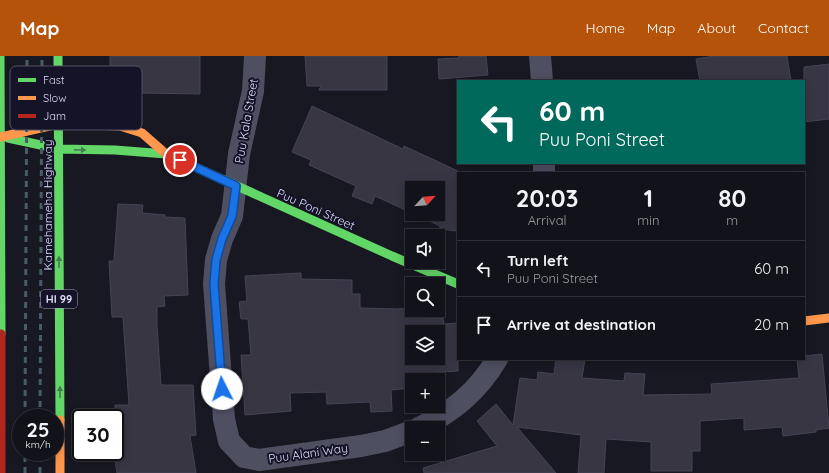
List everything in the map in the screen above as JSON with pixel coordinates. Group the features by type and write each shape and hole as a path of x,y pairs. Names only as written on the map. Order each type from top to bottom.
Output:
{"main road":[{"path":"0,56 1,473"},
{"name":"Puu Poni Street","path":"1,137 32,130"},
{"name":"Kamehameha Highway","path":"58,130 60,473"},
{"name":"Puu Poni Street","path":"133,130 142,133 166,154 392,256 457,284"},
{"name":"Puu Poni Street","path":"1,137 59,149 115,150 166,154"},
{"path":"805,321 829,318"}],"street":[{"name":"Puu Kala Street","path":"236,186 239,154 253,91 255,56"},
{"path":"540,56 542,80"},
{"name":"Puu Alani Way","path":"236,186 232,216 222,239 216,260 214,284 224,419 229,441 244,457 258,460 361,446 385,441 405,434"},
{"path":"435,421 453,409 472,393 487,376 496,360"}],"building":[{"path":"110,56 200,56 200,94 142,93 142,66 110,66"},
{"path":"305,56 387,56 387,90 319,90 321,86 307,86"},
{"path":"459,56 486,56 488,75 439,79 438,59 459,58"},
{"path":"714,56 787,56 791,80 700,80 696,59"},
{"path":"829,64 829,119 805,122 804,67"},
{"path":"312,106 403,149 404,146 458,171 457,231 440,229 440,226 429,221 445,221 445,181 405,181 405,210 375,196 372,204 352,196 356,186 309,165 311,160 292,152"},
{"path":"118,204 143,205 142,213 165,215 165,217 185,218 188,295 164,296 165,306 157,307 157,325 161,385 193,385 196,435 190,436 196,473 117,473 115,461 124,461 124,409 115,409 115,405 129,405 123,317 112,317 109,261 114,261"},
{"path":"301,273 301,279 352,280 352,294 360,294 360,308 405,308 405,317 424,317 424,319 443,318 444,324 457,323 458,371 405,373 405,389 391,390 392,411 371,412 370,402 327,404 326,392 290,393 291,411 245,415 241,355 251,355 248,319 241,319 239,302 247,301 245,276"},
{"path":"822,354 829,428 816,430 816,432 783,436 782,427 744,430 744,418 700,421 700,451 692,451 692,471 651,471 651,442 606,439 604,473 578,473 581,435 517,427 556,473 424,473 423,468 497,446 477,421 496,404 513,425 520,378 537,380 538,372 554,374 556,360 585,360 582,378 624,381 625,373 645,374 643,395 712,394 711,384 799,378 797,360 805,360 805,356"}],"railway":[{"path":"27,56 27,66"},
{"path":"42,56 42,66"},
{"path":"25,409 27,130"},
{"path":"40,409 42,130"},
{"path":"25,461 25,473"},
{"path":"40,461 40,473"}],"traffic: fast":[{"path":"0,56 1,334"},
{"path":"58,56 58,66"},
{"path":"58,130 60,409"},
{"path":"8,138 59,149 115,150 166,154"},
{"path":"184,162 392,256 457,284"}],"traffic: slow":[{"path":"1,137 32,130"},
{"path":"133,130 142,133 166,154 184,162"},
{"path":"805,321 829,318"},
{"path":"60,461 60,473"}],"traffic: jam":[{"path":"1,334 1,473"}],"route":[{"path":"180,160 236,186 232,216 222,239 216,260 214,284 222,389"}]}
